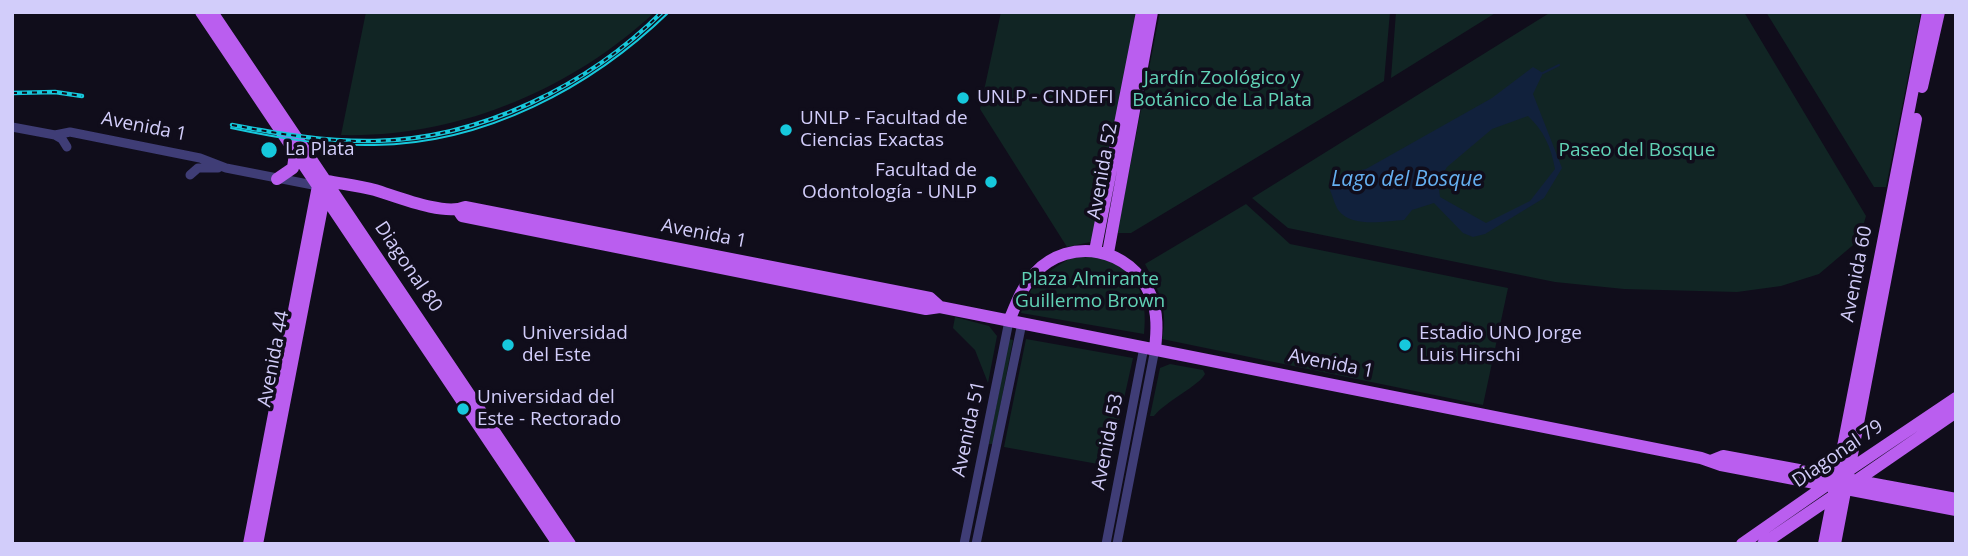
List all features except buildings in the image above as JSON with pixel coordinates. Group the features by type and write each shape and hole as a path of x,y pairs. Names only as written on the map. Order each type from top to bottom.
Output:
{"main road":[{"name":"Diagonal 80","path":"201,12 295,153 326,188 570,544"},
{"name":"Diagonal 80","path":"212,12 558,544"},
{"name":"Avenida 52","path":"1101,252 1142,12"},
{"name":"Avenida 52","path":"1101,252 1152,12"},
{"name":"Avenida 60","path":"1835,544 1841,483 1928,12"},
{"name":"Avenida 60","path":"1824,544 1841,483 1939,12"},
{"path":"277,179 293,169 295,153"},
{"name":"Avenida 1","path":"326,188 376,190 391,197 454,210 462,216 926,309 940,307 1713,460 1723,456 1956,510"},
{"name":"Avenida 44","path":"248,544 326,188"},
{"name":"Avenida 44","path":"257,544 326,188"},
{"path":"1016,322 1023,288 1040,268 1066,253 1101,252 1124,262 1137,274 1150,295 1157,320 1150,348"},
{"name":"Diagonal 79","path":"1763,544 1956,398"},
{"name":"Diagonal 79","path":"1742,544 1956,412"},
{"name":"Avenida 1","path":"1841,483 1956,499"}],"street":[{"name":"Avenida 1","path":"12,127 55,135 70,132 200,158 226,168 326,188"},
{"path":"55,135 62,139 67,147"},
{"path":"190,175 199,168 226,168"},
{"name":"Avenida 51","path":"964,544 1016,322"},
{"name":"Avenida 51","path":"976,544 1016,322"},
{"name":"Avenida 53","path":"1106,544 1150,348"},
{"name":"Avenida 53","path":"1117,544 1150,348"}],"green space":[{"path":"366,12 655,12 587,65 510,104 427,128 384,134 341,135"},
{"path":"1001,12 1138,12 1095,241 1067,247 980,109"},
{"name":"Jardín Zoológico y Botánico de La Plata","path":"1160,12 1390,12 1384,81 1131,233 1117,233"},
{"path":"1396,12 1497,12 1391,78"},
{"name":"Paseo del Bosque","path":"1551,12 1744,12 1866,216 1859,240 1819,274 1781,286 1737,292 1624,289 1555,282 1288,228 1252,198"},
{"path":"1766,12 1921,12 1886,187 1874,187"},
{"path":"1246,204 1290,244 1508,288 1483,405 1162,339 1163,309 1145,264"},
{"name":"Plaza Almirante Guillermo Brown","path":"1071,258 1099,258 1123,269 1131,277 1142,296 1144,334 1021,313 1029,294 1040,280"},
{"path":"955,317 989,326 997,336 988,383 975,350 953,328"},
{"path":"1009,339 1013,340 993,444 989,444"},
{"path":"1026,339 1133,358 1109,466 1004,447"},
{"path":"1170,364 1203,370 1205,374 1154,416 1150,416 1160,368"}],"water":[{"name":"Lago del Bosque","path":"1533,67 1543,73 1533,94 1562,168 1544,198 1485,234 1473,237 1463,233 1434,203 1412,210 1404,220 1361,222 1352,220 1339,211 1330,190 1342,174 1366,169 1492,98","holes":["1528,116 1546,140 1555,169 1530,201 1486,223 1440,197 1438,182 1447,167 1492,129"]}],"waterway":[{"path":"1543,73 1559,65"}],"tram line":[{"path":"231,128 302,141 356,145 415,142 456,134 495,123 534,107 570,87 605,65 669,12"}],"railway":[{"path":"232,125 303,137 357,141 414,138 454,130 493,119 567,84 601,63 662,12"},
{"path":"12,93 55,92 82,96"}],"place":[{"name":"UNLP - CINDEFI","path":"963,98"},
{"name":"UNLP - Facultad de Ciencias Exactas","path":"786,130"},
{"name":"La Plata","path":"269,150"},
{"name":"Facultad de Odontología - UNLP","path":"991,182"},
{"name":"Universidad del Este","path":"508,345"},
{"name":"Estadio UNO Jorge Luis Hirschi","path":"1405,345"},
{"name":"Universidad del Este - Rectorado","path":"463,409"}]}
